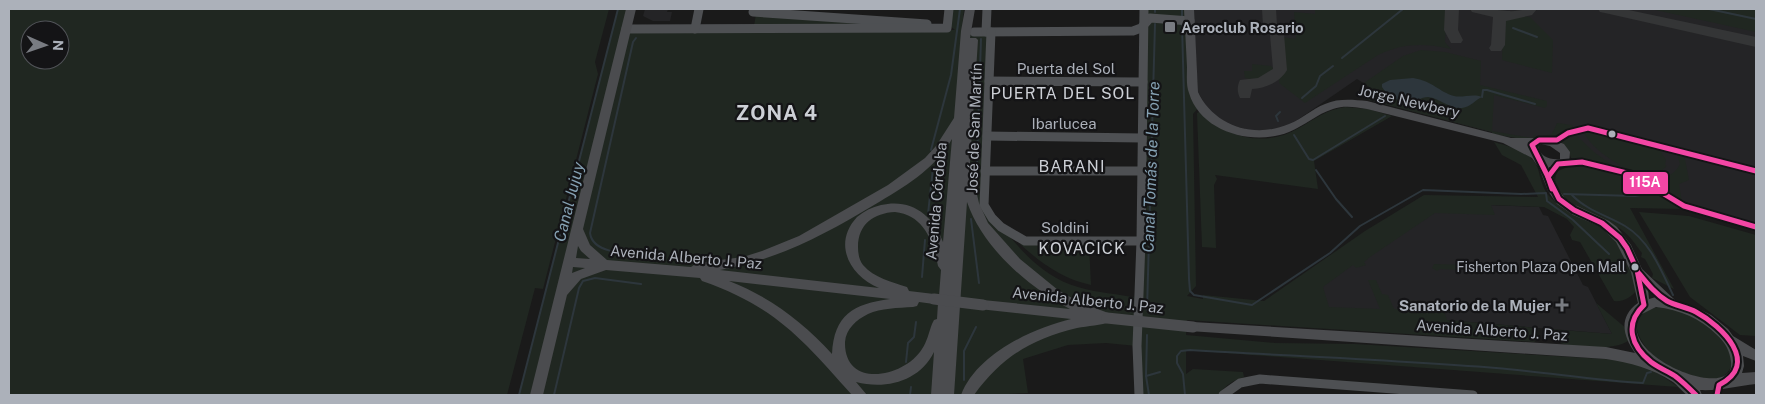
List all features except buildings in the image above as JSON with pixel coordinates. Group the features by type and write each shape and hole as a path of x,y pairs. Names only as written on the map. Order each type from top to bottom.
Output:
{"main road":[{"path":"536,395 631,9"},
{"name":"Avenida Córdoba","path":"948,395 974,32 972,9"},
{"name":"Avenida Córdoba","path":"937,395 939,303 946,279 966,31 972,9"},
{"path":"1190,9 1190,22"},
{"name":"Jorge Newbery","path":"1190,22 1193,92 1199,107 1208,116 1228,128 1266,134 1281,131 1322,108 1335,104 1350,103 1367,105 1506,140 1550,142 1562,149 1566,158 1558,164"},
{"path":"673,270 731,264 766,255 801,241 917,172 944,145 959,117"},
{"name":"Jorge Newbery","path":"1506,140 1536,156"},
{"path":"1537,141 1532,145 1536,156 1545,167 1552,188 1562,202 1615,231 1636,269 1642,287 1644,305"},
{"path":"1536,156 1548,162 1558,164 1548,177"},
{"path":"965,166 971,197 978,216 1003,249 1038,283 1063,299 1107,318"},
{"path":"939,303 887,286 862,273 852,256 857,226 870,214 888,208 907,209 918,214 930,226 934,234 946,279"},
{"path":"577,229 585,248 606,266"},
{"name":"Avenida Alberto J. Paz","path":"569,262 673,270 939,303 983,305 1193,327 1606,353 1638,359 1662,370"},
{"path":"561,292 584,272 606,266"},
{"path":"1636,269 1670,303"},
{"path":"673,270 734,288 782,314 806,334 860,395"},
{"path":"1756,356 1745,351 1712,322 1696,312 1670,303 1656,302 1644,305 1638,308 1631,318 1630,325 1634,339 1650,360 1662,370 1676,377 1695,384 1723,387 1756,378"},
{"path":"939,303 926,354 915,368 904,376 874,382 857,376 844,366 837,351 839,335 849,320 856,314 878,306 939,303"},
{"path":"967,395 999,358 1017,346 1041,334 1070,324 1107,318"},
{"name":"Avenida Alberto J. Paz","path":"1606,353 1625,348 1634,339"},
{"path":"1723,387 1737,374 1739,366 1736,349 1730,339"},
{"path":"1676,377 1696,395"}],"street":[{"path":"695,29 699,9"},
{"path":"947,27 949,9"},
{"name":"José de San Martín","path":"987,9 989,81 984,205 994,222"},
{"path":"1139,395 1137,346 1141,241 1144,9"},
{"path":"748,29 753,10 947,27"},
{"path":"974,32 1133,31 1143,26 1146,20 1154,17 1190,22"},
{"path":"626,29 947,27"},
{"name":"Puerta del Sol","path":"989,81 1143,82"},
{"name":"Ibarlucea","path":"987,136 1142,138"},
{"path":"985,171 1142,171"},
{"name":"Soldini","path":"994,222 1009,235 1025,241 1141,241"},
{"path":"1226,392 1241,382 1260,378 1381,392 1473,395"}],"shaded area":[{"path":"9,9 609,9 595,62 598,74 543,289 535,288 507,395 9,395"},
{"path":"618,9 631,9 626,29 955,30 950,26 952,9 964,9 962,30 991,32 984,205 1014,242 1049,274 1085,289 1138,298 1144,9 1189,9 1192,84 1199,107 1193,114 1196,286 1187,296 1203,299 1203,295 1264,301 1365,231 1424,195 1538,197 1521,165 1502,155 1494,142 1526,154 1535,163 1544,189 1552,199 1570,212 1608,231 1624,255 1637,289 1627,298 1621,301 1614,301 1580,242 1572,240 1570,235 1574,227 1567,219 1544,207 1491,205 1495,215 1435,213 1370,257 1364,262 1366,265 1356,268 1353,265 1323,287 1329,307 1380,309 1368,280 1376,280 1382,294 1388,295 1394,309 1400,309 1402,312 1412,312 1411,309 1444,311 1447,320 1537,328 1539,339 1534,342 1187,320 1186,335 1275,343 1355,344 1622,360 1652,369 1678,387 1186,350 1186,374 1193,369 1243,372 1244,377 1230,384 1218,395 1139,395 1137,346 1106,343 1068,345 1023,359 1028,393 989,395 519,395"},
{"path":"645,9 668,9 667,12 672,12 670,21 653,21 643,16"},
{"path":"1193,9 1756,9 1756,230 1686,209 1630,176 1588,165 1575,164 1569,152 1552,137 1536,140 1492,134 1492,132 1365,99 1362,95 1371,88 1357,79 1290,125 1273,130 1252,131 1225,122 1209,111 1198,92"},
{"path":"1315,9 1447,9 1445,42 1451,49 1414,45 1387,51 1305,103 1279,83 1279,78 1284,73 1281,37 1296,39 1294,12 1315,14"},
{"path":"1651,9 1756,9 1756,32"},
{"path":"756,14 927,25 754,26"},
{"path":"1521,16 1530,17 1553,40 1552,73 1502,60 1503,22"},
{"path":"1421,50 1445,52 1481,61 1480,85 1547,101 1545,108 1494,95 1492,131 1532,138 1534,135 1539,137 1552,134 1557,123 1572,125 1575,129 1546,139 1522,139 1492,134 1492,132 1365,99 1362,95 1371,88 1364,83 1403,56"},
{"path":"1252,64 1271,66 1274,69 1273,72 1257,80 1245,78 1244,71 1252,71"},
{"path":"1420,79 1454,96 1475,95 1482,97 1462,108 1457,108 1428,97 1405,103 1394,98 1382,87 1382,84 1390,80"},
{"path":"1345,107 1368,109 1392,116 1314,161 1318,189 1215,175 1217,179 1214,185 1216,248 1202,247 1197,113 1199,112 1210,121 1234,134 1260,139 1286,134 1326,113"},
{"path":"1584,131 1605,133 1605,135 1659,149 1666,160 1665,165 1667,166 1657,174 1633,172 1612,161 1597,149 1586,137"},
{"path":"1576,135 1594,152 1616,168 1571,158 1569,152 1559,143"},
{"path":"1676,151 1694,157 1684,154 1689,180 1679,184 1682,202 1645,180 1660,179 1677,169 1680,164"},
{"path":"1575,164 1606,169 1633,179 1686,209 1630,208 1674,289 1652,278 1653,274 1645,259 1641,257 1642,253 1625,232 1577,206 1566,199 1558,190 1555,181 1558,171"},
{"path":"1430,203 1539,207 1543,215 1548,216 1583,285 1588,287 1612,334 1385,315 1274,309"},
{"path":"1639,212 1689,216 1756,235 1756,336 1740,335 1690,297"},
{"path":"1020,244 1089,245 1091,285 1071,279 1053,270"},
{"path":"1434,264 1502,266 1507,270 1505,272 1440,269 1437,271 1432,268"},
{"path":"1596,303 1627,329 1628,341 1614,346 1595,348 1575,346 1561,343 1549,332 1549,329 1612,334"},
{"path":"1658,307 1686,313 1704,321 1719,333 1728,345 1733,363 1725,375 1721,378 1710,379 1674,370 1668,368 1650,352 1639,335 1637,326 1639,318 1646,312"}],"waterway":[{"name":"Canal Jujuy","path":"519,395 618,9"},
{"path":"931,150 951,75 960,9"},
{"path":"1182,9 1182,16"},
{"path":"1342,58 1403,9"},
{"path":"1709,9 1756,19"},
{"name":"Canal Tomás de la Torre","path":"1147,310 1155,24"},
{"path":"1182,25 1189,279 1190,291 1194,295 1252,305 1330,253 1360,226 1423,190 1521,194 1546,193 1547,201 1573,220 1609,254"},
{"path":"1513,28 1537,37"},
{"path":"636,38 633,42 590,233 598,246 606,249 615,252 651,254"},
{"path":"976,191 981,39"},
{"path":"1302,98 1316,86 1320,76 1333,66"},
{"path":"1482,97 1483,90 1487,90 1535,104"},
{"path":"1278,121 1276,116 1280,112"},
{"path":"1294,135 1309,159 1313,160 1385,116"},
{"path":"928,214 933,168"},
{"path":"1316,170 1336,199 1352,217"},
{"path":"1564,194 1635,196 1651,193"},
{"path":"1572,195 1590,209 1634,232 1654,257 1673,295"},
{"path":"971,219 979,283"},
{"path":"922,277 925,240"},
{"path":"554,395 579,288 583,281 595,278 641,284"},
{"path":"906,362 908,343 914,337 916,322"},
{"path":"964,380 964,351 976,327"},
{"name":"Canal Tomás de la Torre","path":"1146,376 1147,335"},
{"path":"1185,395 1183,374 1177,363 1177,356 1181,351 1190,350 1458,365 1643,383 1647,373 1651,372"},
{"path":"1146,376 1160,372"},
{"name":"Canal Tomás de la Torre","path":"1146,376 1149,395"},
{"path":"910,395 911,387"}],"taxiway":[{"path":"1245,94 1245,84 1261,83 1280,70 1277,34 1270,26 1269,9"},
{"path":"1452,9 1451,30 1456,40"},
{"path":"1477,9 1506,15"},
{"path":"1496,48 1498,45 1499,18 1527,12 1530,9"},
{"path":"1605,9 1756,42"}],"transit line":[{"name":"115A","path":"1696,395 1676,377 1649,360 1634,340 1631,325 1637,311 1644,305 1637,270 1627,248 1612,229 1569,207 1559,199 1532,145 1539,140 1557,140 1568,133 1588,128 1756,171"},
{"name":"115A","path":"1552,189 1548,177 1558,164 1582,162 1631,174 1684,206 1756,227"},
{"name":"115A","path":"1637,271 1651,287 1670,303 1693,310 1704,316 1721,331 1735,349 1738,368 1732,377 1719,385 1717,395"}],"place":[{"name":"Aeroclub Rosario","path":"1170,27"},
{"name":"Fisherton Plaza Open Mall","path":"1635,267"},
{"name":"Sanatorio de la Mujer","path":"1562,305"}],"district":[{"name":"PUERTA DEL SOL","path":"1063,93"},
{"name":"ZONA 4","path":"777,113"},
{"name":"BARANI","path":"1072,166"},
{"name":"KOVACICK","path":"1082,248"}]}
